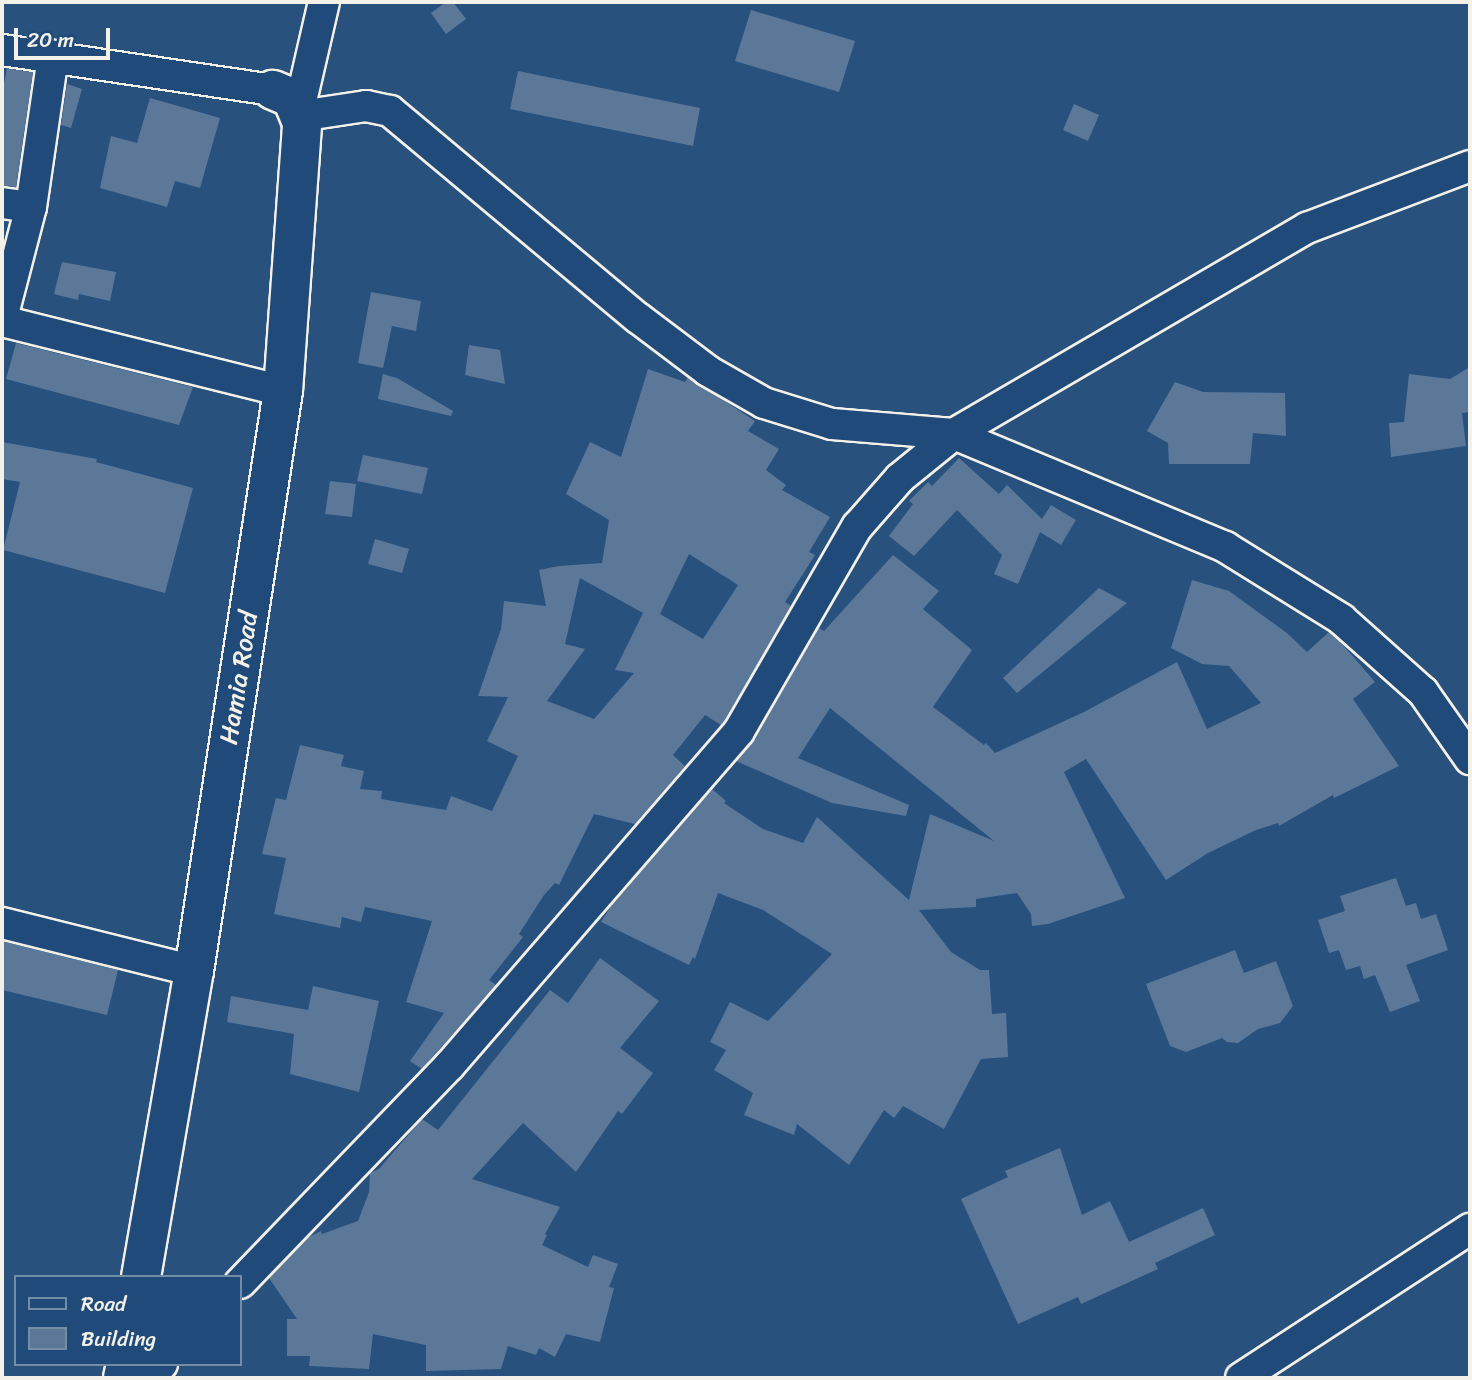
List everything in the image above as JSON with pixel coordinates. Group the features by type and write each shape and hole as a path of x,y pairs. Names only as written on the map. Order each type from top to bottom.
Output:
{"street":[{"path":"291,106 324,2"},
{"path":"2,50 53,56 291,106 366,106 390,111 638,317 708,371 764,403 832,424 954,434 1225,547 1341,619 1423,692 1470,759"},
{"path":"53,56 31,207 2,320 283,391"},
{"name":"Hamia Road","path":"141,1275 194,971 283,391 291,106"},
{"path":"242,1281 449,1066 740,731 857,527 900,478 954,434 1307,228 1470,166"},
{"path":"2,203 31,207"},
{"path":"2,923 194,971"},
{"path":"1241,1378 1470,1229"}],"building":[{"path":"446,2 453,2 466,19 446,34 431,13"},
{"path":"751,10 855,41 839,92 735,61"},
{"path":"7,68 33,72 16,187 2,186 2,93"},
{"path":"518,71 700,108 693,146 510,109"},
{"path":"67,84 82,89 71,128 61,125"},
{"path":"150,98 220,118 200,188 175,181 167,207 100,188 111,136 137,143"},
{"path":"1074,104 1099,115 1088,141 1063,130"},
{"path":"62,262 116,272 110,301 79,294 78,300 54,294"},
{"path":"371,292 421,301 416,331 392,326 383,368 358,363"},
{"path":"16,343 193,387 179,425 6,379"},
{"path":"469,345 500,350 505,384 465,375"},
{"path":"1470,367 1470,412 1462,413 1466,446 1391,457 1389,423 1404,422 1409,374 1450,379"},
{"path":"648,369 685,382 688,377 755,421 748,431 779,449 766,470 786,485 782,490 830,517 809,552 815,555 785,602 791,606 725,721 721,725 705,715 673,755 685,766 635,824 594,814 559,885 555,883 544,895 519,934 523,937 489,980 496,985 422,1069 410,1061 444,1013 406,1002 432,921 365,907 361,922 342,917 340,928 274,914 286,858 262,854 276,798 286,800 300,745 344,755 341,766 364,771 360,789 382,791 381,799 446,810 451,796 492,811 518,756 487,741 508,697 478,696 501,629 504,601 546,606 539,570 602,563 609,520 566,494 590,442 621,457","holes":["689,554 738,585 703,639 660,614","580,578 643,613 615,670 634,673 594,719 547,701 585,649 565,644"]},
{"path":"383,374 397,378 453,411 451,416 378,399"},
{"path":"1175,382 1203,392 1285,393 1286,436 1253,433 1250,464 1169,464 1168,443 1147,431"},
{"path":"2,442 97,459 96,462 193,488 165,593 3,550 20,482 2,479"},
{"path":"363,455 428,468 422,494 357,481"},
{"path":"959,458 999,494 1007,485 1042,519 1051,505 1076,520 1061,545 1040,532 1018,584 994,574 1002,555 957,510 914,556 889,536 913,504 909,501 928,482 932,486"},
{"path":"330,481 356,484 352,517 325,514"},
{"path":"375,539 409,549 402,573 368,564"},
{"path":"893,555 939,591 923,609 972,650 933,707 984,745 986,743 995,753 1084,712 1177,662 1207,729 1261,703 1229,666 1202,664 1171,648 1192,580 1229,591 1287,633 1307,652 1329,632 1337,638 1375,682 1353,699 1399,766 1334,798 1333,795 1279,826 1278,823 1256,830 1208,853 1166,880 1086,759 1064,772 1125,898 1048,924 1032,926 1031,914 1017,893 976,899 976,907 919,910 951,952 980,970 989,970 992,1014 1006,1013 1008,1057 981,1059 944,1129 903,1106 894,1118 884,1110 849,1165 797,1124 794,1135 744,1115 753,1093 714,1070 726,1050 710,1042 730,1002 768,1021 832,954 763,910 718,893 695,959 693,957 689,965 601,922 611,906 712,789 726,801 724,803 763,829 803,843 817,817 909,900 930,814 994,841 830,708 798,758 909,805 906,816 832,803 736,761 754,740 819,628 824,631"},
{"path":"1099,588 1127,603 1017,693 1003,678"},
{"path":"1396,878 1406,906 1416,903 1421,919 1436,914 1448,950 1406,965 1420,1001 1390,1012 1375,975 1364,979 1360,966 1346,970 1339,950 1329,953 1318,920 1345,911 1340,896"},
{"path":"2,941 118,970 107,1015 2,990"},
{"path":"1235,950 1244,973 1276,961 1293,1006 1280,1023 1258,1029 1238,1043 1227,1042 1222,1038 1186,1052 1170,1046 1146,984"},
{"path":"600,958 659,1001 620,1048 653,1073 622,1114 618,1111 576,1172 523,1123 472,1179 560,1207 542,1245 588,1267 593,1255 618,1264 609,1287 614,1288 600,1342 566,1334 555,1357 539,1348 536,1355 508,1346 501,1369 426,1371 426,1345 373,1334 369,1369 309,1366 310,1356 287,1356 287,1319 297,1319 269,1278 307,1238 321,1231 322,1234 358,1221 369,1192 370,1173 379,1169 422,1119 438,1130 550,990 568,1003"},
{"path":"313,986 379,1001 359,1092 290,1074 294,1034 227,1022 231,996 308,1010"},
{"path":"1060,1148 1082,1215 1110,1201 1129,1242 1203,1208 1215,1235 1155,1263 1158,1269 1081,1304 1078,1297 1018,1324 961,1199 1008,1177 1005,1171"}]}
